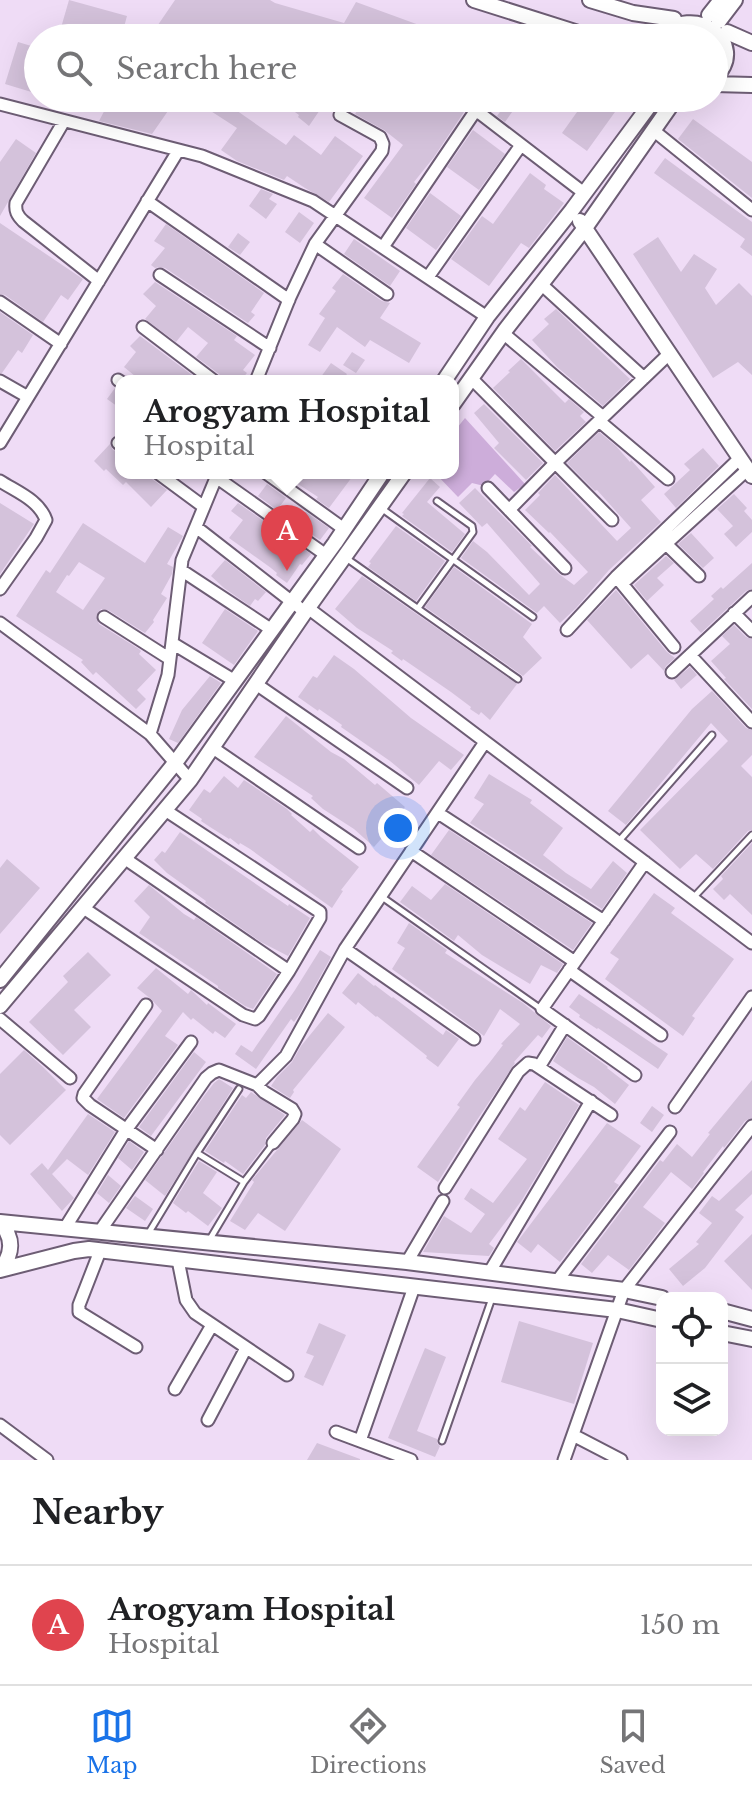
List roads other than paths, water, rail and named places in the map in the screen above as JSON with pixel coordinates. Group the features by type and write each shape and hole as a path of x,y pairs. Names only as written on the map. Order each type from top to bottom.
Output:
{"street":[{"path":"474,0 550,24"},
{"path":"590,0 633,13 674,19"},
{"path":"719,23 721,0"},
{"path":"719,23 735,0"},
{"path":"669,24 691,12 719,23"},
{"path":"728,28 752,43"},
{"path":"728,38 731,43 728,61"},
{"path":"728,84 752,85"},
{"path":"0,104 24,110"},
{"path":"30,112 202,156 313,201 487,317"},
{"path":"383,247 475,112"},
{"path":"479,112 584,193"},
{"path":"448,375 487,317 645,112"},
{"path":"459,395 585,228 666,112"},
{"path":"259,375 315,244 382,151 380,137 340,115"},
{"path":"64,121 15,209 23,221 99,281"},
{"path":"653,130 752,210"},
{"path":"428,277 521,145"},
{"path":"0,443 178,151"},
{"path":"147,201 289,300"},
{"path":"567,630 746,468 572,210"},
{"path":"315,244 387,294"},
{"path":"160,275 270,348"},
{"path":"541,284 644,378"},
{"path":"0,302 61,344"},
{"path":"143,327 206,375"},
{"path":"503,333 668,479"},
{"path":"509,510 670,353"},
{"path":"471,378 612,520"},
{"path":"0,381 28,397"},
{"path":"166,479 204,507"},
{"path":"150,734 168,675 182,560 215,479"},
{"path":"222,479 326,555"},
{"path":"274,479 344,529"},
{"path":"0,980 175,763 326,555 377,479"},
{"path":"0,1006 190,780 400,479"},
{"path":"0,481 35,503 46,520 0,589"},
{"path":"488,488 565,568"},
{"path":"196,527 292,602 751,941"},
{"path":"662,541 699,576"},
{"path":"181,570 272,630"},
{"path":"619,580 674,647"},
{"path":"672,672 752,597"},
{"path":"734,613 752,631"},
{"path":"104,617 170,659"},
{"path":"0,623 150,734 190,780"},
{"path":"172,643 235,681"},
{"path":"690,655 752,722"},
{"path":"256,684 407,788"},
{"path":"257,1085 286,1056 345,949 485,742"},
{"path":"213,748 359,848"},
{"path":"82,907 249,1018 259,1016 289,971 320,918 320,912 165,810"},
{"path":"438,813 604,921"},
{"path":"411,851 572,966 661,1035"},
{"path":"124,858 289,971"},
{"path":"635,1075 542,1009 645,862"},
{"path":"345,949 474,1039"},
{"path":"675,1107 752,997"},
{"path":"146,1005 83,1098 157,1150"},
{"path":"0,1019 70,1078"},
{"path":"539,1067 565,1025"},
{"path":"65,1228 126,1130 191,1042"},
{"path":"445,1188 518,1072 528,1063 539,1067 611,1115"},
{"path":"100,1231 212,1073 219,1070 257,1085 292,1109 295,1114 273,1143"},
{"path":"489,1273 591,1101"},
{"path":"564,1460 624,1290 752,1126"},
{"path":"557,1281 670,1132"},
{"path":"407,1262 443,1201"},
{"path":"0,1222 407,1262 656,1297"},
{"path":"0,1222 11,1240 11,1251 0,1270"},
{"path":"0,1270 74,1251 100,1251 617,1310 656,1319"},
{"path":"100,1251 79,1312 136,1347"},
{"path":"178,1260 190,1308 287,1375"},
{"path":"360,1441 414,1287"},
{"path":"728,1313 752,1319"},
{"path":"175,1389 212,1325"},
{"path":"728,1334 752,1339"},
{"path":"208,1420 246,1348"},
{"path":"0,1425 47,1460"},
{"path":"336,1432 411,1460"},
{"path":"573,1435 621,1460"}],"lane":[{"path":"418,608 473,532 472,526 437,501"},
{"path":"380,507 533,617"},
{"path":"344,557 518,679"},
{"path":"618,842 712,735"},
{"path":"693,899 752,835"},
{"path":"380,896 542,1009"},
{"path":"147,1236 239,1089"},
{"path":"208,1243 244,1182 273,1143"},
{"path":"197,1153 244,1182"},
{"path":"442,1441 493,1296"}],"place":[{"name":"Arogyam Hospital","path":"287,571"}]}
